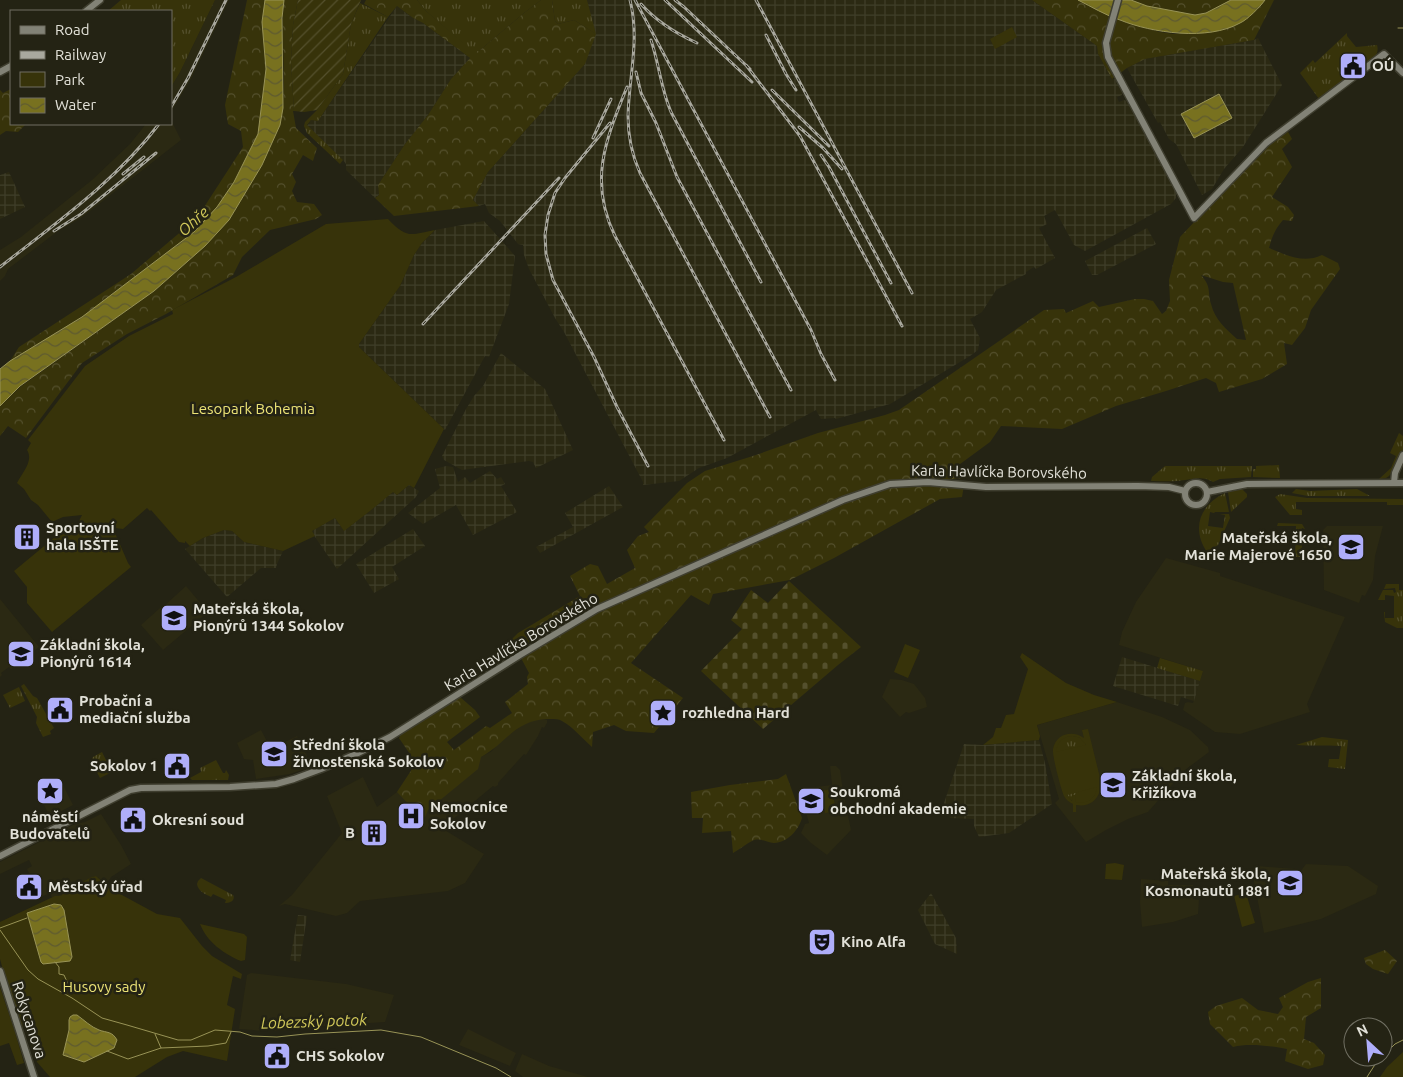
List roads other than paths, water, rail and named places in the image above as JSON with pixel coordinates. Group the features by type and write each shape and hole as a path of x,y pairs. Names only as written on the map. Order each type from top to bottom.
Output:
{"street":[{"path":"87,10 100,0"},
{"path":"1118,0 1106,43 1108,57 1194,218 1266,143 1384,54 1403,73"},
{"path":"1394,483 1395,473 1403,455"},
{"name":"Karla Havlíčka Borovského","path":"0,856 130,790 141,788 276,784 321,769 390,737 597,609 843,500 890,484 928,482 986,487 1146,486 1169,487 1185,491"},
{"path":"1197,483 1204,486 1207,496 1204,502 1195,506 1186,500 1185,491 1190,484 1197,483"},
{"path":"1207,492 1247,484 1403,483"},
{"name":"Rokycanova","path":"0,971 34,1077"}],"water":[{"path":"265,0 284,0 282,18 283,108 280,125 262,165 229,220 205,246 154,291 20,386 0,406 0,369 82,317 194,232 217,207 234,182 258,134 266,69 262,22"},
{"path":"1078,0 1131,0 1147,6 1195,15 1206,13 1231,0 1265,0 1246,19 1227,29 1212,32 1180,33 1133,25 1109,16"},
{"path":"1219,94 1232,118 1194,138 1181,114"},
{"path":"54,904 61,905 64,910 72,957 70,961 43,964 27,913"},
{"path":"73,1015 77,1015 96,1029 113,1035 117,1040 114,1048 84,1062 63,1055 69,1030 69,1020"}],"waterway":[{"path":"1398,28 1403,28"},
{"path":"0,928 27,918"},
{"name":"Lobezský potok","path":"0,930 28,970 38,979 102,1018 178,1040 191,1040 215,1030 240,1032 252,1036 277,1037 381,1030 421,1037 496,1068 511,1077"},
{"path":"55,962 59,967 59,974 64,975 68,984 73,987"},
{"path":"155,1034 161,1048 208,1046 226,1043 231,1032"},
{"name":"Lobezský potok","path":"1393,1046 1403,1040"},
{"path":"107,1051 128,1059 161,1048"},
{"name":"Lobezský potok","path":"1367,1077 1373,1067"}],"railway":[{"path":"172,105 188,78 226,0"},
{"path":"630,0 633,15 634,44 628,123 635,159 640,173 770,417"},
{"path":"635,0 811,330 835,380"},
{"path":"665,0 752,82"},
{"path":"675,0 750,69"},
{"path":"756,0 912,293"},
{"path":"641,4 667,26 697,43"},
{"path":"766,35 796,90"},
{"path":"651,40 671,112 761,282"},
{"path":"746,65 800,136 902,326"},
{"path":"636,72 641,93 656,123 677,177 791,390"},
{"path":"627,87 612,124 603,160 601,178 607,216 615,236 724,440"},
{"path":"772,90 829,146"},
{"path":"593,138 611,99"},
{"path":"610,123 555,193 548,215 545,235 546,254 553,280 648,466"},
{"path":"0,267 105,183 142,145 158,125"},
{"path":"799,127 823,148 842,169"},
{"path":"54,231 81,214 156,153"},
{"path":"821,155 891,283"},
{"path":"123,174 144,157"},
{"path":"423,324 559,178"}],"place":[{"name":"OÚ","path":"1353,66"},
{"name":"Sportovní hala ISŠTE","path":"27,537"},
{"name":"Mateřská škola, Marie Majerové 1650","path":"1351,547"},
{"name":"Mateřská škola, Pionýrů 1344 Sokolov","path":"174,618"},
{"name":"Základní škola, Pionýrů 1614","path":"21,654"},
{"name":"Probační a mediační služba","path":"60,710"},
{"name":"rozhledna Hard","path":"663,713"},
{"name":"Střední škola živnostenská Sokolov","path":"274,754"},
{"name":"Sokolov 1","path":"177,766"},
{"name":"Základní škola, Křižíkova","path":"1113,785"},
{"name":"náměstí Budovatelů","path":"50,791"},
{"name":"Soukromá obchodní akademie","path":"811,801"},
{"name":"Nemocnice Sokolov","path":"411,816"},
{"name":"Okresní soud","path":"133,820"},
{"name":"B","path":"374,833"},
{"name":"Mateřská škola, Kosmonautů 1881","path":"1290,883"},
{"name":"Městský úřad","path":"29,887"},
{"name":"Kino Alfa","path":"822,942"},
{"name":"CHS Sokolov","path":"277,1056"}],"water label":[{"name":"Ohře","path":"193,221"}],"park label":[{"name":"Lesopark Bohemia","path":"253,409"},
{"name":"Husovy sady","path":"104,987"}]}
